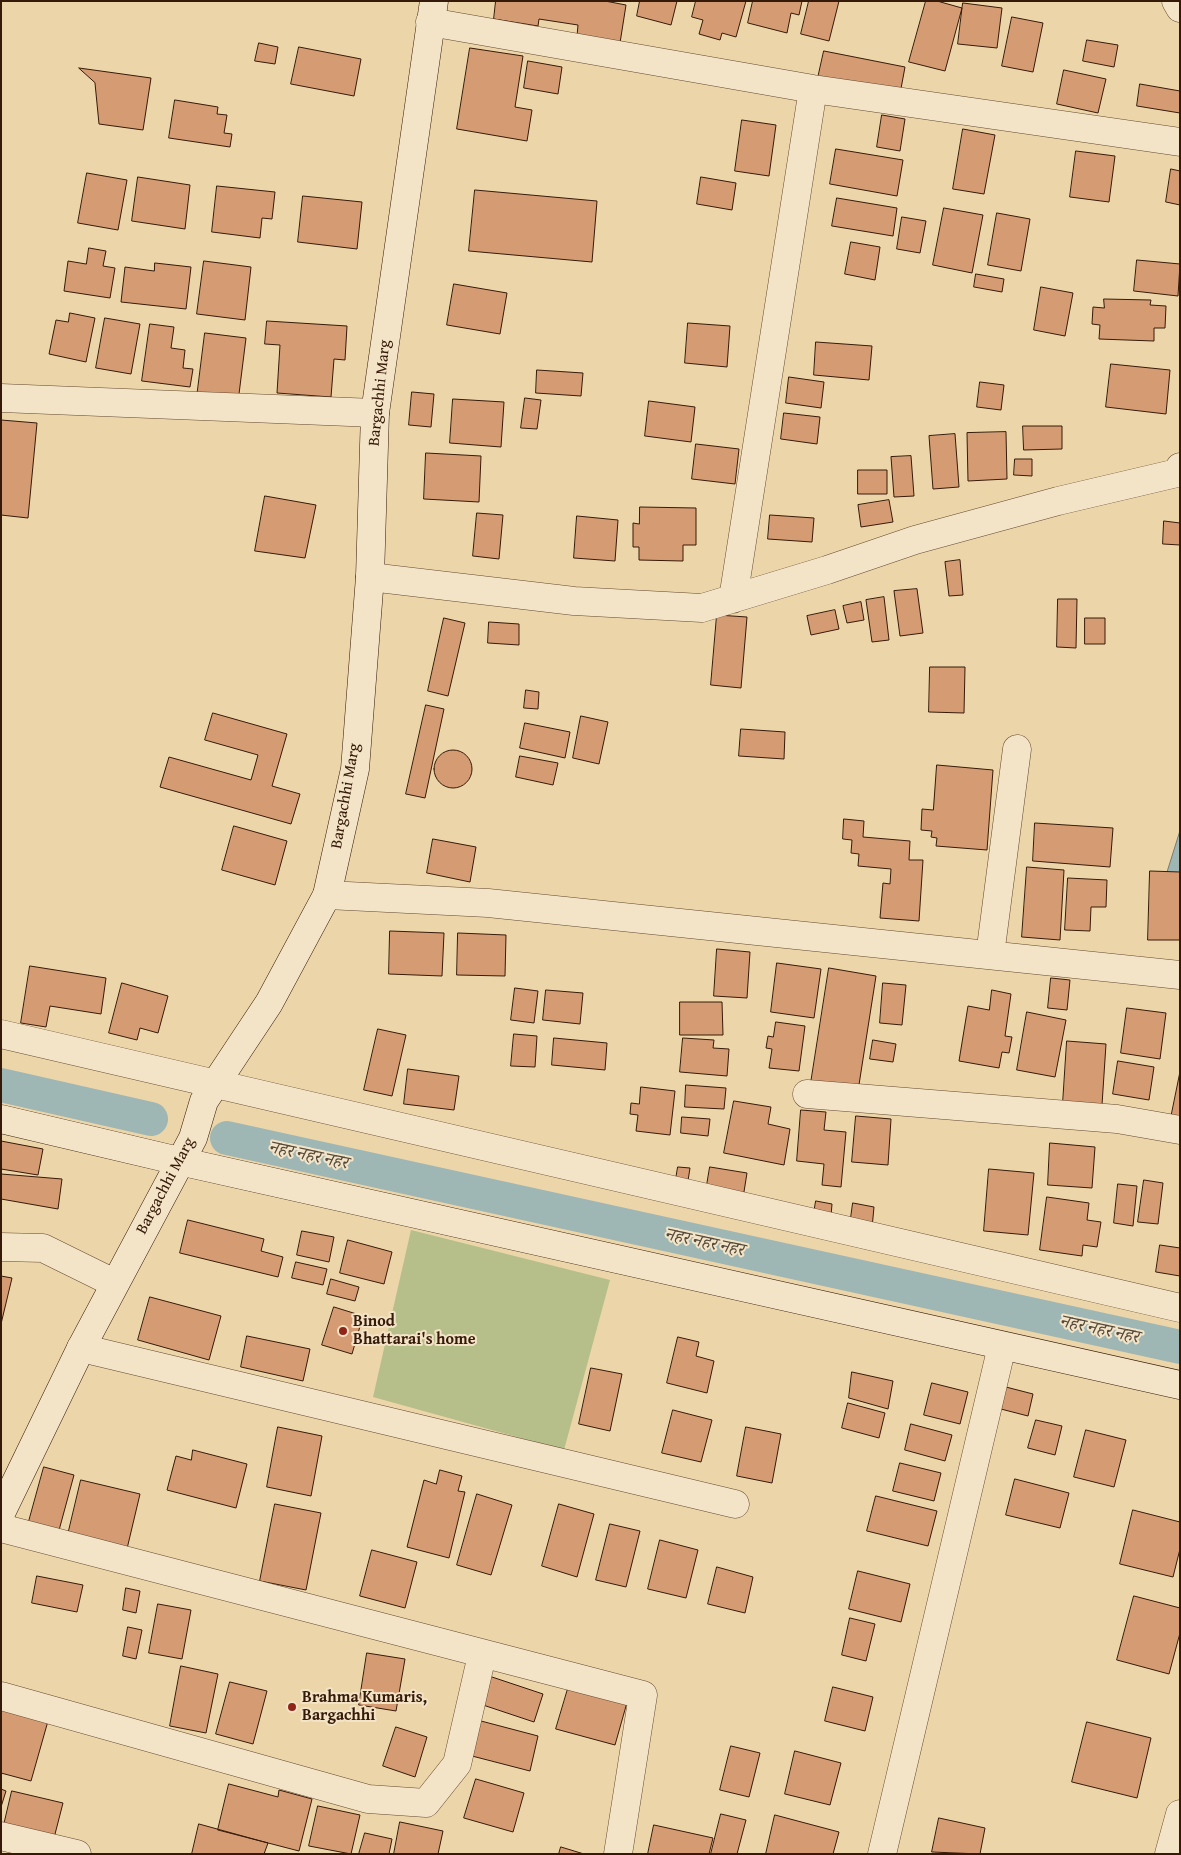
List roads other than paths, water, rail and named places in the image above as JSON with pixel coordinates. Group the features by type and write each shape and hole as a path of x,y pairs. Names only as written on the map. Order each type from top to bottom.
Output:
{"street":[{"path":"1176,1 1180,8"},
{"path":"432,12 813,89 1180,142"},
{"name":"Bargachhi Marg","path":"1,1513 81,1348 179,1161 193,1138 210,1092 270,1003 327,895 355,769 370,577 376,413 432,12"},
{"path":"734,599 813,89"},
{"path":"1,398 376,413"},
{"path":"370,577 574,601 702,608 915,540 1058,501 1179,472"},
{"path":"990,954 1017,749"},
{"path":"327,895 488,903 1180,975"},
{"path":"1,1034 210,1092 1180,1308"},
{"path":"808,1094 1117,1119 1180,1130"},
{"path":"1,1119 179,1161 1180,1385"},
{"path":"1,1247 43,1248 114,1284"},
{"path":"882,1854 1002,1346"},
{"path":"81,1348 735,1504"},
{"path":"1,1528 482,1655 643,1695 618,1854"},
{"path":"1,1696 368,1798 426,1803 457,1764 482,1655"},
{"path":"1169,1854 1180,1814"},
{"path":"1,1836 77,1854"}],"water":[{"path":"1180,831 1180,922 1162,889"}],"waterway":[{"name":"नहर नहर नहर","path":"1,1085 151,1119"},
{"name":"नहर नहर नहर","path":"227,1138 1180,1347"}],"place":[{"name":"Binod Bhattarai's home","path":"343,1331"},
{"name":"Brahma Kumaris, Bargachhi","path":"292,1707"}]}
